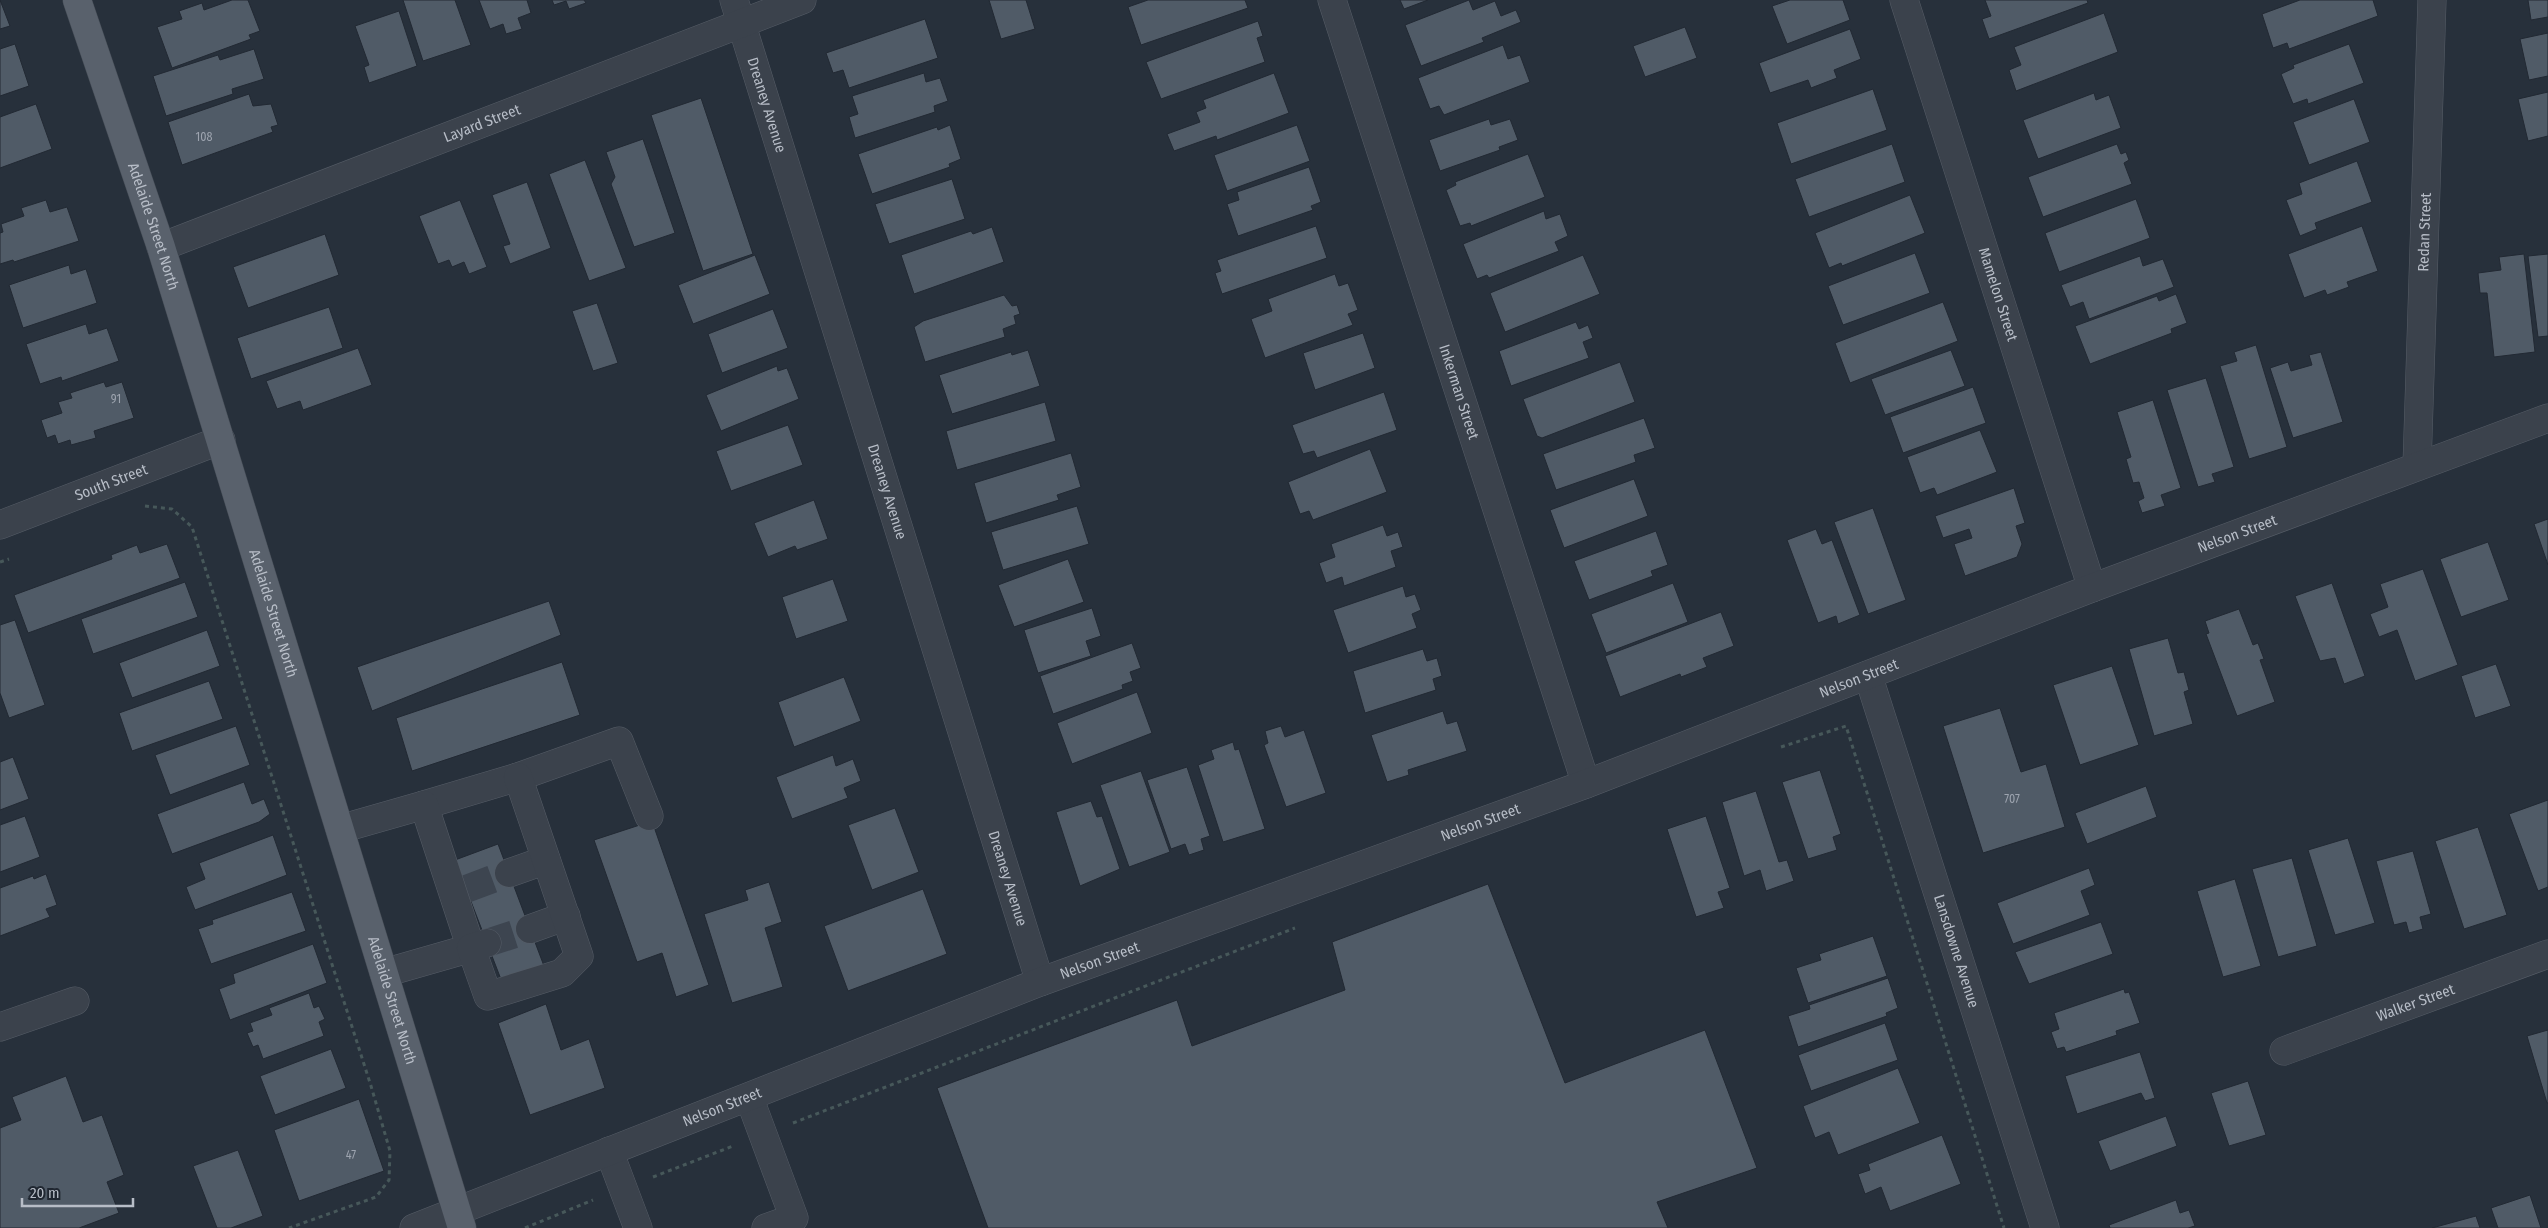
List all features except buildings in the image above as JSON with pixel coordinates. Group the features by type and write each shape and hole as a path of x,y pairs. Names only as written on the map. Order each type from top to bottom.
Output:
{"main road":[{"name":"Adelaide Street North","path":"77,0 161,247 460,1220"}],"street":[{"name":"Layard Street","path":"161,247 738,12 802,0"},
{"name":"Inkerman Street","path":"1332,0 1586,784"},
{"name":"Mamelon Street","path":"1904,0 2092,588"},
{"name":"Redan Street","path":"2417,466 2432,0"},
{"name":"Dreaney Avenue","path":"738,12 1040,982"},
{"name":"Nelson Street","path":"414,1228 460,1220 609,1151 1040,982 1586,784 2092,588 2548,418"},
{"name":"South Street","path":"0,525 221,440"},
{"name":"Lansdowne Avenue","path":"1868,675 2045,1228"},
{"path":"340,829 518,776 619,741 649,816"},
{"path":"424,805 479,945 488,996 562,973 579,956 518,776"},
{"path":"509,873 546,860"},
{"path":"530,929 566,916"},
{"path":"384,973 479,945"},
{"name":"Walker Street","path":"2284,1051 2548,954"},
{"path":"0,1027 75,1001"},
{"path":"749,1097 794,1218 766,1228"},
{"path":"609,1151 638,1228"}],"path":[{"path":"144,506 172,510 192,527 365,1067 390,1151 389,1180 376,1197 289,1228"},
{"path":"0,562 18,555"},
{"path":"1778,748 1815,734 1846,726 2004,1228"},
{"path":"525,1228 623,1188 1302,925"}],"tunnel":[{"path":"466,889 509,873"},
{"path":"487,943 530,929"}]}
